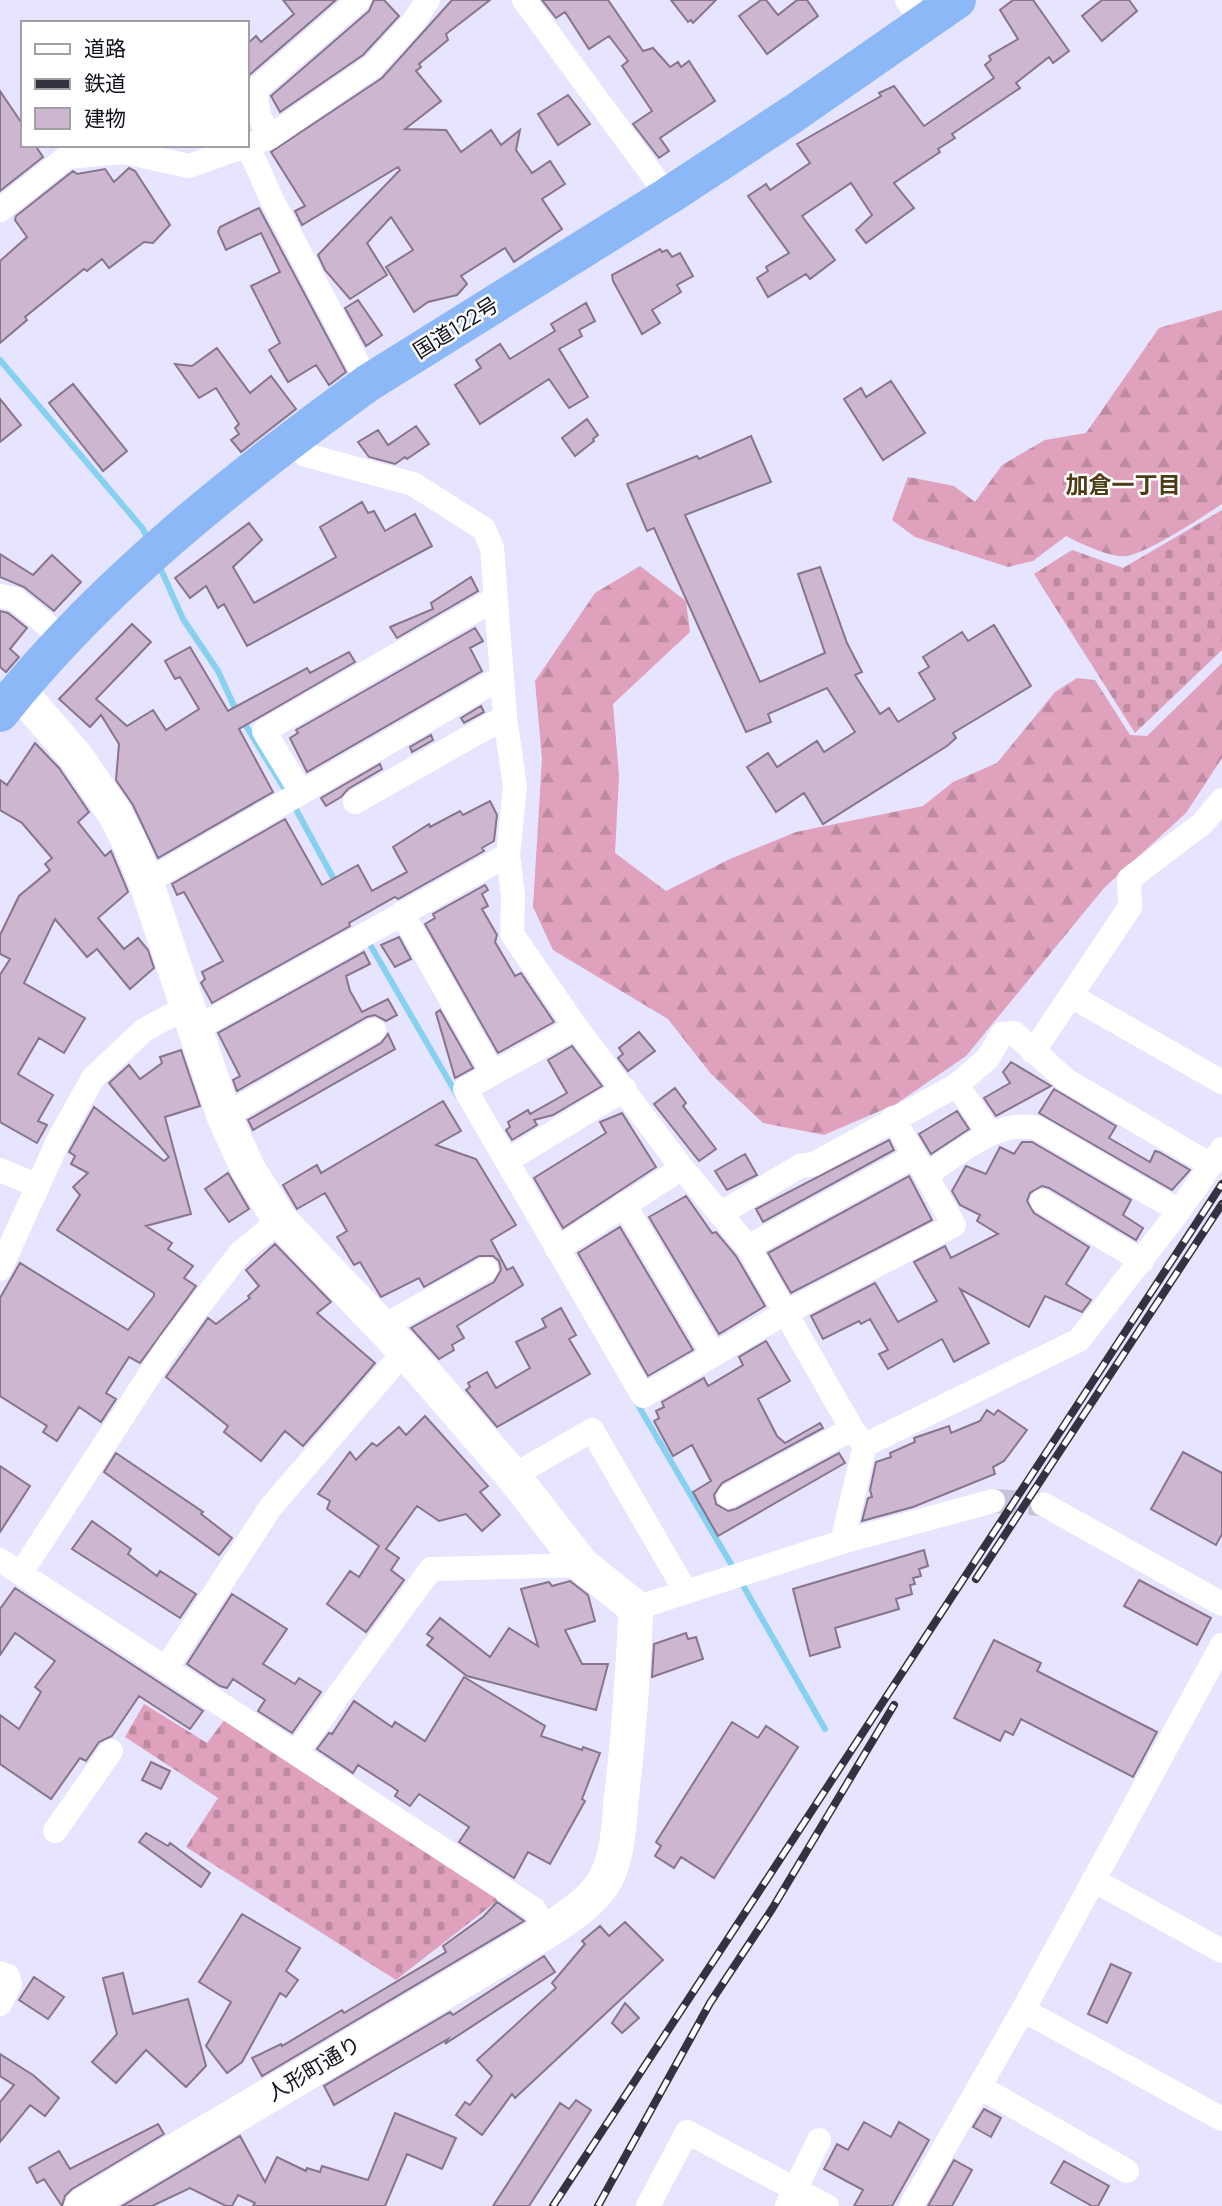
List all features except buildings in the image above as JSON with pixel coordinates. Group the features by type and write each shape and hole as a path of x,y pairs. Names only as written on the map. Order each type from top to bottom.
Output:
{"highway":[{"name":"国道122号","path":"9,702 63,638 151,556 289,442 368,383 668,196 916,12 957,0"}],"street":[{"path":"359,0 255,90 260,116 259,142 272,200 368,383"},
{"path":"259,142 373,66 414,21 428,0"},
{"path":"524,0 668,196"},
{"path":"0,210 67,157 124,152 189,166 244,147"},
{"path":"289,442 306,455 413,484 484,530 492,548 505,718 516,786 508,855 513,895 512,934 576,1027 682,1168 748,1247 859,1437 842,1542"},
{"path":"3,594 63,638"},
{"path":"301,792 264,731 495,599"},
{"path":"146,882 502,677"},
{"path":"9,702 55,730 115,814 146,882 224,1116 248,1169 280,1220 393,1339 513,1476 582,1565 636,1608 842,1542 993,1501"},
{"path":"355,802 505,718"},
{"path":"1033,1052 1130,907 1129,879 1203,823 1222,800"},
{"path":"0,1269 60,1137 93,1078 144,1030 191,1018 402,914 508,855"},
{"path":"402,914 492,1072"},
{"path":"1071,996 1222,1082"},
{"path":"576,1027 465,1089 643,1396 785,1313 954,1226 893,1118"},
{"path":"224,1116 374,1030"},
{"path":"720,1214 800,1166 814,1164 957,1084 988,1058 1002,1034 1014,1033 1066,1080 1217,1157 1180,1211 1079,1340 729,1496"},
{"path":"957,1084 990,1134"},
{"path":"508,1160 625,1089"},
{"path":"748,1247 921,1165 1019,1124 1037,1128 1180,1211"},
{"path":"557,1249 682,1168"},
{"path":"0,1170 38,1186"},
{"path":"1042,1201 1142,1261"},
{"path":"624,1204 713,1354"},
{"path":"280,1220 240,1253 169,1345 10,1567 534,1909 547,1931"},
{"path":"166,1668 270,1508 393,1339 486,1269"},
{"path":"513,1476 592,1430 686,1592"},
{"path":"1043,1504 1222,1604"},
{"path":"296,1753 431,1569 582,1565"},
{"name":"人形町通り","path":"82,2206 547,1931 577,1910 595,1892 606,1879 612,1859 629,1736 636,1608"},
{"path":"911,2206 1023,2010 1222,1644"},
{"path":"55,1831 111,1751"},
{"path":"1093,1880 1222,1951"},
{"path":"0,1972 8,1976 10,1984 0,2004"},
{"path":"1023,2010 1222,2119"},
{"path":"979,2087 1127,2171"},
{"path":"649,2206 687,2132 792,2198 827,2206"},
{"path":"792,2198 819,2140"}],"green space":[{"path":"1222,310 1222,504 1202,517 1162,541 1127,556 1105,553 1066,536 1033,561 1008,567 915,537 892,520 908,477 954,486 975,502 1002,465 1045,440 1086,433 1159,328"},
{"path":"1222,510 1222,650 1135,733 1034,574 1072,550 1123,568"},
{"path":"640,566 686,601 690,632 613,704 619,776 615,853 666,891 730,859 796,832 923,806 953,782 997,763 1055,692 1077,678 1095,680 1130,735 1147,736 1222,663 1222,758 1186,813 1104,888 966,1056 896,1104 824,1135 763,1123 711,1074 668,1019 553,950 533,907 542,759 535,681 595,593"},
{"path":"144,1704 207,1743 228,1715 494,1891 497,1901 396,1980 186,1847 218,1798 125,1737"}],"waterway":[{"path":"0,360 143,529 149,542"},
{"path":"159,565 183,619 218,671 235,708 287,793"},
{"path":"292,802 337,885"},
{"path":"368,941 457,1095"},
{"path":"635,1400 734,1569"},
{"path":"741,1582 825,1729"}],"tunnel":[{"path":"993,1501 1043,1504"}],"railway":[{"path":"553,2206 1222,1184"},
{"path":"976,1579 1222,1204"},
{"path":"598,2206 710,2003 772,1909 894,1705"}],"district":[{"name":"加倉一丁目","path":"1123,485"}]}
